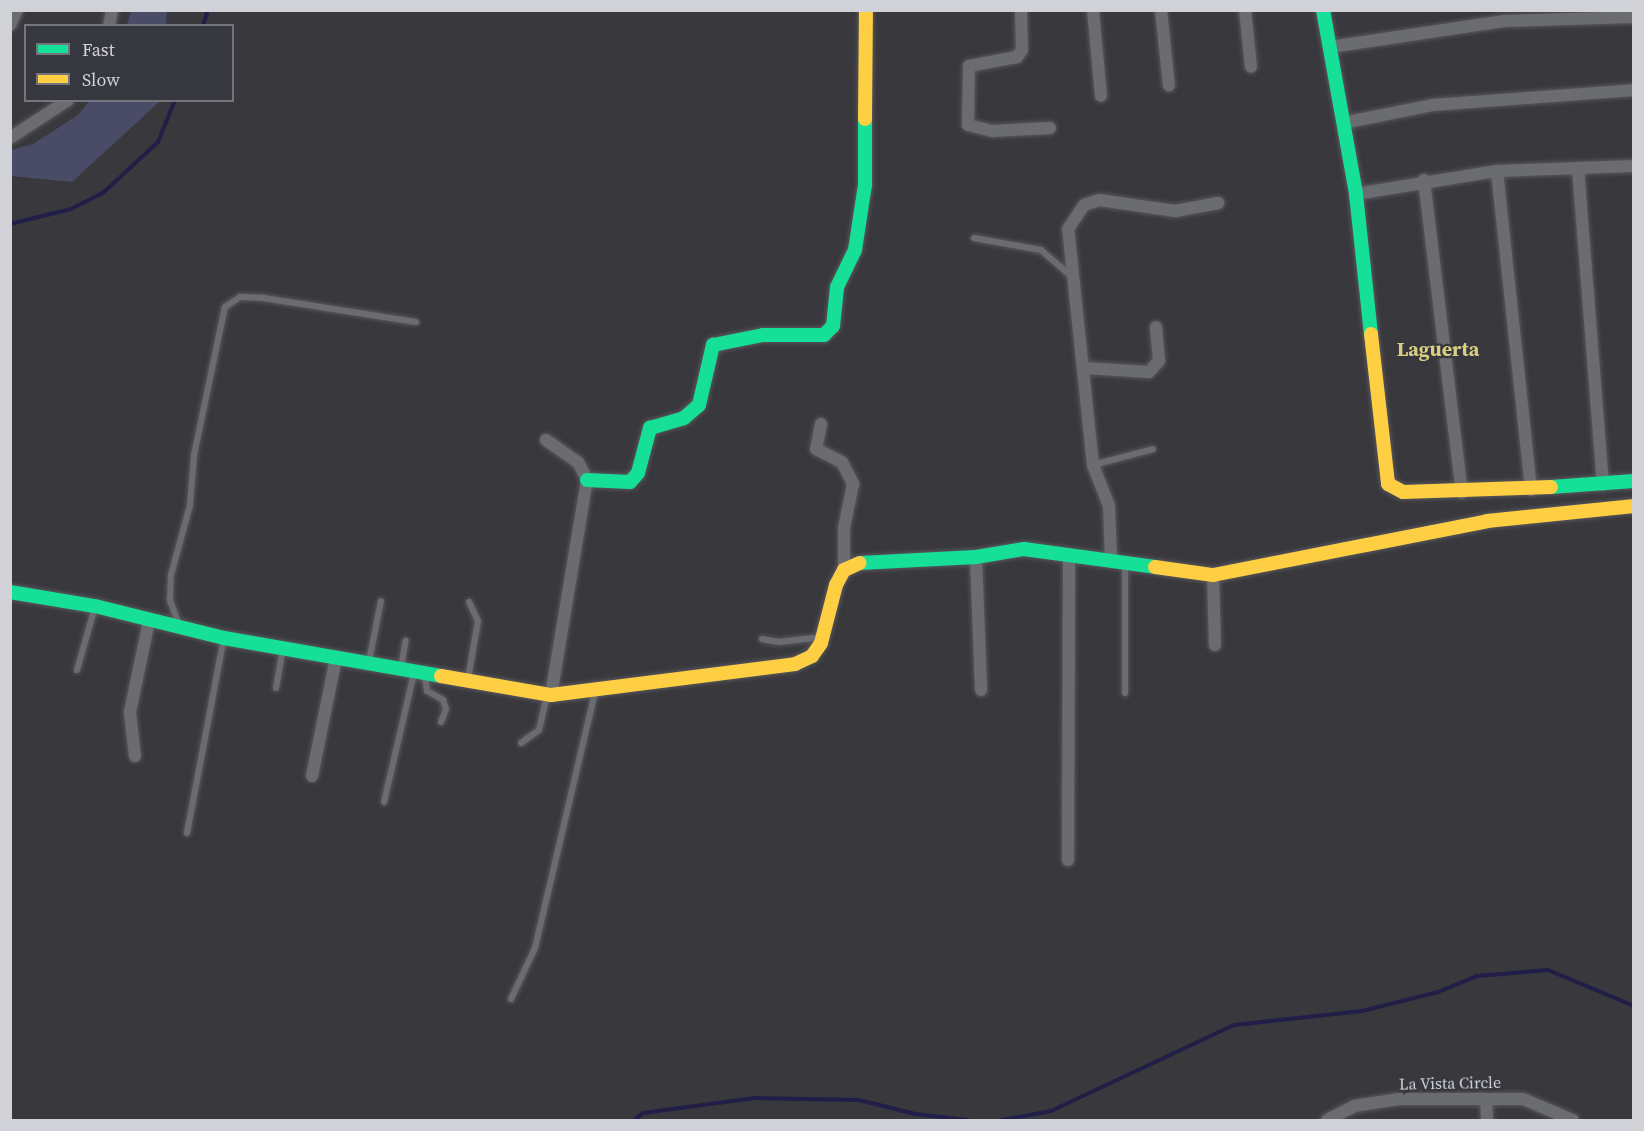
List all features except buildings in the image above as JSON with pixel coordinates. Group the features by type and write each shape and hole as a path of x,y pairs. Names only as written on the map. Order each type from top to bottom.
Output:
{"street":[{"path":"10,25 18,10"},
{"path":"587,480 617,484 638,473 650,428 684,418 699,405 713,345 763,335 824,335 833,326 837,287 855,250 865,185 866,10"},
{"path":"1021,10 1022,50 1017,57 969,66 968,125 992,132 1050,128"},
{"path":"1093,10 1101,96"},
{"path":"1161,10 1169,86"},
{"path":"1245,10 1251,67"},
{"path":"1323,10 1356,194 1388,484 1403,492 1462,493 1532,490 1634,481"},
{"path":"1330,48 1504,21 1634,16"},
{"path":"1343,123 1432,105 1634,90"},
{"path":"10,138 65,102"},
{"path":"1356,194 1424,180 1497,171 1634,166"},
{"path":"1578,168 1603,485"},
{"path":"1497,171 1532,490"},
{"path":"1424,180 1462,493"},
{"path":"1118,559 1109,506 1094,465 1068,230 1084,205 1099,200 1175,211 1218,203"},
{"path":"1084,368 1149,372 1159,361 1156,327"},
{"path":"10,592 95,606 179,629 224,638 467,682 549,694 795,664 812,656 823,637 844,570 843,537 853,484 842,462 816,449 822,424"},
{"path":"546,440 578,462 587,480 549,694"},
{"path":"844,570 858,563 976,557 1024,549 1118,559 1213,575 1487,521 1634,506"},
{"path":"1068,860 1069,554"},
{"path":"976,557 981,690"},
{"path":"1213,575 1215,645"},
{"path":"135,756 130,712 149,621"},
{"path":"312,777 336,658"},
{"name":"La Vista Circle","path":"1327,1120 1354,1106 1400,1099 1523,1099 1573,1120"},
{"path":"1486,1099 1487,1120"}],"lane":[{"path":"974,238 1041,250 1065,267 1073,279"},
{"path":"179,629 170,600 171,575 190,506 194,455 225,307 240,297 263,298 416,322"},
{"path":"1094,465 1153,449"},
{"path":"1118,559 1125,693"},
{"path":"368,664 381,601"},
{"path":"467,682 478,621 469,602"},
{"path":"77,670 95,606"},
{"path":"762,639 823,637"},
{"path":"187,833 224,638"},
{"path":"406,640 413,672 427,691 443,700 446,709 441,722"},
{"path":"276,688 283,648"},
{"path":"384,802 413,672"},
{"path":"511,999 535,948 596,688"},
{"path":"521,743 539,730 549,694"}],"shaded area":[{"path":"131,11 167,11 166,24 127,24"},
{"path":"88,102 159,102 72,182 11,176 11,150 33,144 78,115"}],"waterway":[{"path":"204,24 208,10"},
{"path":"10,224 71,209 104,192 158,142 174,102"},
{"path":"1002,1120 1051,1111 1234,1025 1362,1011 1438,992 1477,976 1548,970 1634,1006"},
{"path":"634,1120 643,1113 755,1098 859,1100 915,1114 968,1120"}],"traffic: fast":[{"path":"1323,10 1356,194 1371,334"},
{"path":"587,480 630,482 638,473 650,428 684,418 699,405 713,345 763,335 824,335 833,326 837,287 855,250 865,185 865,119"},
{"path":"1551,487 1634,481"},
{"path":"860,563 976,557 1024,549 1155,567"},
{"path":"10,592 95,606 224,638 441,676"}],"traffic: slow":[{"path":"865,119 866,10"},
{"path":"1371,334 1388,484 1403,492 1551,487"},
{"path":"1155,567 1213,575 1487,521 1634,506"},
{"path":"441,676 551,695 795,664 812,656 821,643 836,585 844,570 860,563"}],"district":[{"name":"Laguerta","path":"1438,349"}]}
